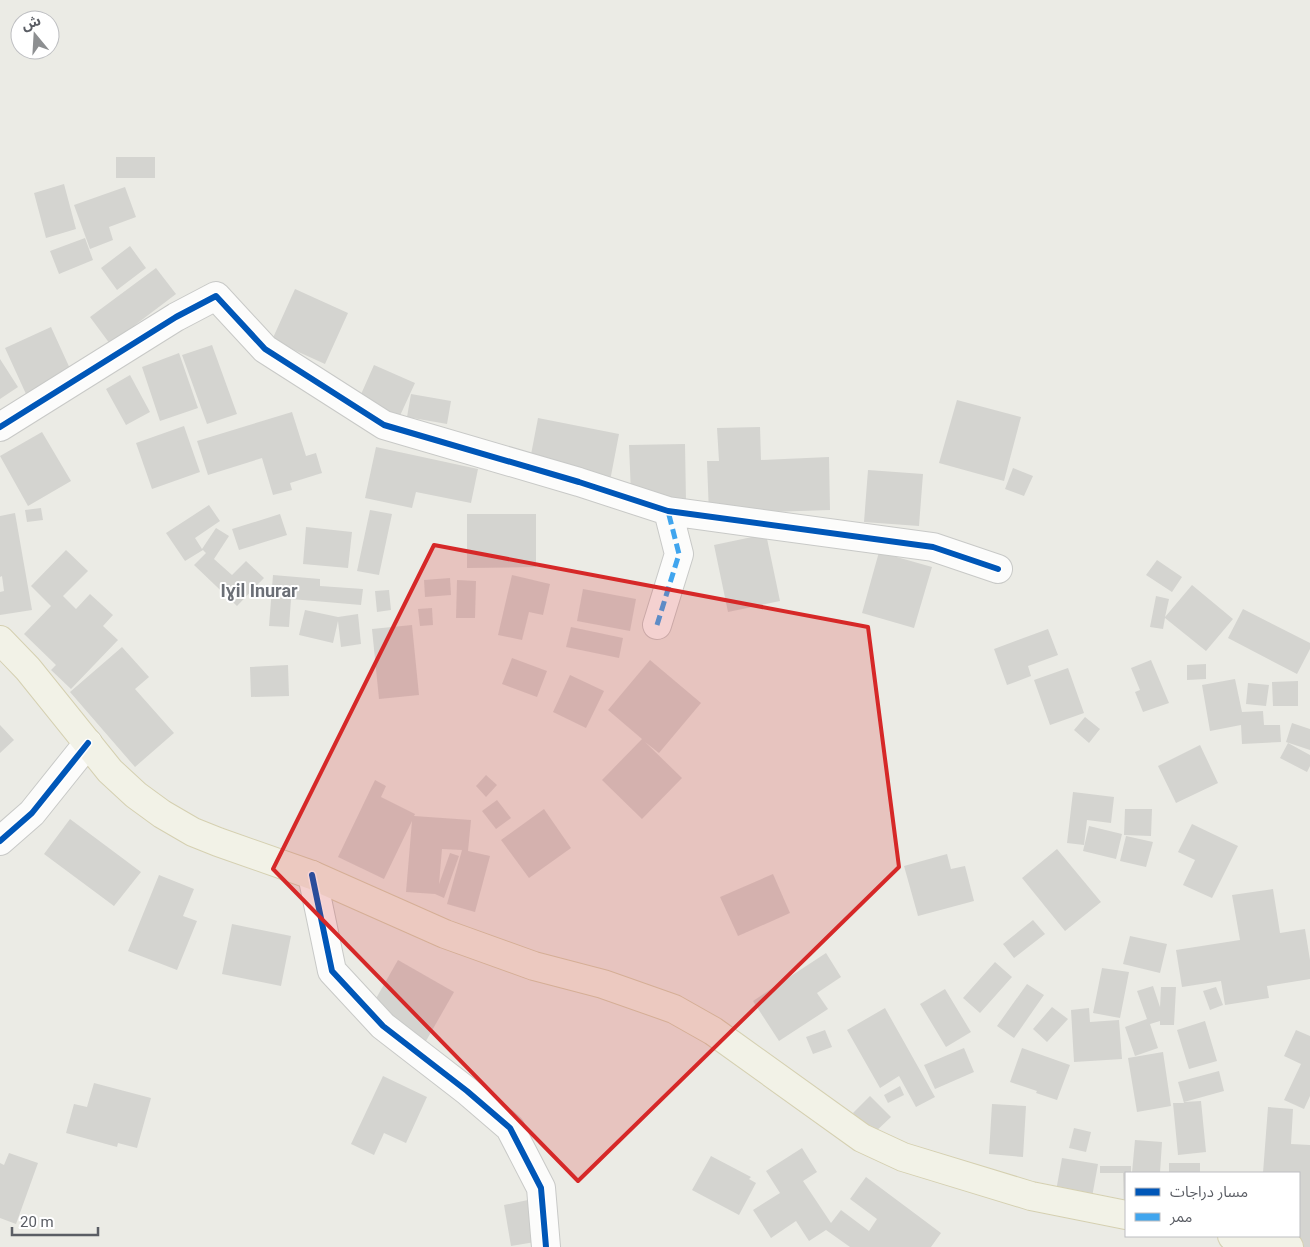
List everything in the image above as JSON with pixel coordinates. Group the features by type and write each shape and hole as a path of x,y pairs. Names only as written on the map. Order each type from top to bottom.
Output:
{"main road":[{"path":"0,640 28,668 110,771 162,814 193,832 312,875 444,934 534,966 603,984 674,1009 713,1031 862,1138 903,1157 1032,1196 1125,1215"},
{"path":"1237,1237 1289,1247"}],"street":[{"path":"0,427 176,317 216,296 266,349 384,426 579,482 668,511 933,547 998,569"},
{"path":"657,625 680,554 668,511"},
{"path":"0,841 32,813 88,743"},
{"path":"312,875 332,971 383,1026 467,1091 510,1128 541,1188 546,1247"}],"highlighted area":[{"path":"434,545 868,627 899,867 578,1181 273,869"}],"building":[{"path":"116,157 155,157 155,178 116,178"},
{"path":"64,184 76,229 46,238 34,193"},
{"path":"125,187 136,217 109,227 113,240 90,249 74,205"},
{"path":"85,238 93,260 59,274 50,251"},
{"path":"130,246 146,268 117,290 101,268"},
{"path":"156,268 176,294 110,344 90,317"},
{"path":"295,289 348,313 325,364 272,340"},
{"path":"51,327 72,373 26,394 5,348"},
{"path":"212,345 237,414 207,424 182,355"},
{"path":"179,353 198,408 160,421 142,367"},
{"path":"0,359 18,387 0,399"},
{"path":"374,365 415,383 398,420 358,401"},
{"path":"130,375 150,412 126,425 106,389"},
{"path":"411,394 451,401 447,424 407,417"},
{"path":"957,400 1021,417 1004,481 939,463"},
{"path":"292,412 306,456 316,453 322,473 290,483 292,490 273,495 262,458 208,475 197,441"},
{"path":"538,418 619,434 610,481 529,465"},
{"path":"184,426 200,472 152,489 136,443"},
{"path":"760,427 761,460 829,457 830,510 709,514 707,461 719,461 717,428"},
{"path":"42,432 71,481 28,506 0,456"},
{"path":"685,444 686,502 631,493 629,445"},
{"path":"376,447 478,469 471,503 416,492 412,508 365,498"},
{"path":"1013,468 1033,476 1024,496 1005,489"},
{"path":"868,470 923,474 919,526 864,522"},
{"path":"209,505 220,521 195,538 202,549 216,528 229,536 214,559 232,575 246,561 264,578 237,606 194,565 206,553 203,550 185,561 166,533"},
{"path":"41,508 43,520 27,522 25,510"},
{"path":"370,510 392,514 379,575 357,571"},
{"path":"15,513 32,610 0,615 0,592 4,591 2,576 0,577 0,516"},
{"path":"280,514 287,535 239,550 232,529"},
{"path":"467,514 536,514 536,567 467,568"},
{"path":"306,527 352,532 348,568 303,564"},
{"path":"766,534 780,601 728,612 714,545"},
{"path":"66,550 88,571 63,596 76,609 90,594 113,615 103,626 118,640 71,689 51,670 56,665 24,634 51,606 31,586"},
{"path":"879,552 932,567 914,628 862,613"},
{"path":"1157,560 1182,577 1172,592 1146,575"},
{"path":"273,575 320,579 320,586 363,589 361,605 291,599 289,627 269,626"},
{"path":"512,575 550,584 543,615 529,612 522,640 498,635"},
{"path":"450,578 451,595 425,597 424,580"},
{"path":"457,580 476,581 475,618 456,618"},
{"path":"1192,585 1233,619 1206,651 1165,618 1163,629 1150,627 1156,596 1169,599 1165,617"},
{"path":"583,589 636,599 630,631 577,621"},
{"path":"389,590 391,610 377,612 375,591"},
{"path":"432,608 433,625 420,626 418,609"},
{"path":"1243,609 1310,643 1310,649 1297,674 1228,638"},
{"path":"305,610 338,617 358,614 361,644 341,647 338,621 333,643 299,635"},
{"path":"412,625 419,695 379,699 372,629"},
{"path":"571,627 623,638 619,658 566,647"},
{"path":"1048,629 1058,655 1028,666 1031,676 1007,685 994,649"},
{"path":"122,647 149,677 135,689 174,733 135,767 70,692"},
{"path":"512,658 547,671 537,697 502,684"},
{"path":"650,660 701,703 659,753 645,742 682,778 642,819 602,780 642,739 608,710"},
{"path":"1151,660 1169,703 1143,712 1135,692 1140,690 1131,668"},
{"path":"1206,664 1206,679 1187,680 1187,665"},
{"path":"288,665 289,696 251,697 250,667"},
{"path":"1068,668 1084,713 1050,725 1034,680"},
{"path":"570,675 604,691 586,728 553,712"},
{"path":"1235,679 1242,712 1263,711 1264,725 1280,725 1281,742 1242,744 1241,725 1210,731 1202,685"},
{"path":"1298,681 1298,706 1273,706 1272,682"},
{"path":"1248,683 1269,685 1266,706 1246,704"},
{"path":"1085,717 1100,729 1089,743 1074,730"},
{"path":"1292,723 1310,729 1310,750 1286,742"},
{"path":"0,725 14,740 0,753"},
{"path":"1288,743 1310,755 1310,766 1307,772 1280,758"},
{"path":"1200,745 1218,783 1176,803 1158,766"},
{"path":"486,775 497,785 486,797 476,786"},
{"path":"375,780 386,786 381,797 415,814 414,816 471,820 468,851 490,856 475,912 447,904 462,850 442,849 439,884 450,853 459,856 444,898 435,894 406,892 412,821 384,879 338,857"},
{"path":"1073,792 1114,797 1111,823 1087,820 1084,845 1067,843"},
{"path":"497,800 511,818 496,829 482,811"},
{"path":"544,809 571,848 529,878 501,840"},
{"path":"1125,809 1152,809 1151,836 1124,835"},
{"path":"70,819 141,872 114,906 44,854"},
{"path":"1192,824 1238,846 1212,898 1183,885 1195,860 1178,852"},
{"path":"1089,826 1122,834 1116,859 1083,851"},
{"path":"1126,836 1153,842 1146,867 1120,861"},
{"path":"1057,849 1101,902 1065,931 1022,878"},
{"path":"947,854 951,869 965,866 974,901 918,916 904,866"},
{"path":"773,874 790,913 738,936 720,897"},
{"path":"159,875 194,889 183,916 197,921 177,970 128,951"},
{"path":"1273,889 1280,933 1305,929 1310,960 1310,979 1267,986 1269,998 1225,1005 1221,981 1182,987 1176,950 1240,940 1232,895"},
{"path":"1033,920 1045,934 1014,958 1003,944"},
{"path":"232,924 291,936 281,986 222,974"},
{"path":"1130,936 1167,944 1160,973 1123,964"},
{"path":"826,953 841,977 817,993 828,1009 779,1041 753,1001"},
{"path":"398,960 454,992 426,1041 370,1009"},
{"path":"995,962 1012,977 980,1013 963,998"},
{"path":"1102,968 1129,972 1120,1018 1093,1013"},
{"path":"1027,984 1044,995 1014,1038 997,1026"},
{"path":"1153,986 1160,1007 1161,987 1176,987 1174,1025 1160,1025 1160,1021 1150,1024 1158,1048 1135,1056 1125,1027 1147,1019 1137,991"},
{"path":"1216,987 1223,1005 1210,1010 1203,991"},
{"path":"945,989 971,1032 946,1047 920,1004"},
{"path":"1052,1007 1068,1019 1047,1042 1033,1029"},
{"path":"885,1008 935,1097 916,1107 899,1076 880,1088 847,1030"},
{"path":"1089,1008 1090,1022 1119,1020 1122,1059 1074,1062 1071,1010"},
{"path":"1205,1021 1217,1061 1189,1069 1177,1030"},
{"path":"825,1030 832,1047 813,1054 806,1037"},
{"path":"1296,1030 1310,1036 1310,1096 1304,1109 1284,1100 1301,1064 1284,1056"},
{"path":"964,1048 974,1072 935,1089 924,1065"},
{"path":"1022,1048 1070,1065 1057,1100 1010,1082"},
{"path":"1163,1052 1171,1106 1137,1112 1128,1058"},
{"path":"1219,1071 1224,1091 1184,1102 1201,1101 1206,1152 1178,1155 1173,1103 1184,1103 1178,1082"},
{"path":"383,1076 427,1097 406,1143 384,1133 374,1155 351,1144"},
{"path":"94,1083 151,1098 137,1148 118,1143 117,1147 66,1133 74,1104 87,1107"},
{"path":"900,1086 904,1095 888,1103 884,1095"},
{"path":"870,1096 891,1117 873,1134 853,1113"},
{"path":"992,1104 1026,1106 1023,1157 989,1154"},
{"path":"1268,1107 1293,1109 1291,1144 1310,1145 1310,1247 1303,1247 1303,1242 1260,1239 1260,1237 1300,1237 1300,1172 1263,1172"},
{"path":"1074,1128 1091,1132 1086,1152 1069,1148"},
{"path":"1135,1140 1162,1142 1160,1172 1132,1172"},
{"path":"802,1148 817,1172 803,1181 831,1223 841,1210 869,1231 877,1219 850,1199 866,1177 941,1233 931,1247 850,1247 826,1230 809,1241 796,1221 771,1238 753,1210 780,1193 766,1171"},
{"path":"9,1153 38,1163 16,1224 0,1218 0,1163 4,1165"},
{"path":"711,1156 751,1177 749,1179 756,1183 739,1215 692,1190"},
{"path":"1062,1158 1098,1164 1090,1208 1054,1202"},
{"path":"1169,1163 1200,1163 1200,1172 1169,1172"},
{"path":"1100,1166 1131,1166 1131,1172 1125,1172 1125,1214 1123,1173 1100,1173"},
{"path":"528,1200 535,1242 511,1246 504,1205"}],"marked path":[{"path":"657,625 679,554 668,511"}],"cycle path":[{"path":"0,427 176,317 216,296 265,349 384,425 579,482 668,511 933,547 998,569"},
{"path":"0,841 32,813 88,743"},
{"path":"312,875 332,971 383,1026 467,1091 510,1128 541,1188 546,1247"}],"district":[{"name":"Iɣil Inurar","path":"259,590"}]}
